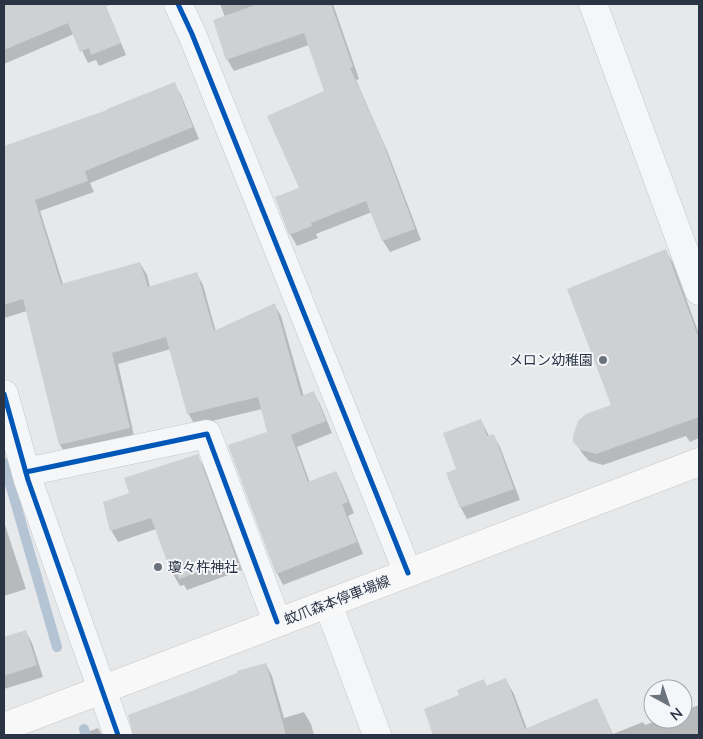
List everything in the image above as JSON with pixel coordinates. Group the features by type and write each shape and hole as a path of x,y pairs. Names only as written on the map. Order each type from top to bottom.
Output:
{"main road":[{"name":"蚊爪森本停車場線","path":"4,727 699,462"}],"street":[{"path":"178,4 192,34 408,573"},
{"path":"593,4 699,291"},
{"path":"4,394 26,472 118,735"},
{"path":"26,472 207,434 277,622"},
{"path":"328,604 377,735"}],"building":[{"path":"4,4 112,4 106,7 121,43 91,55 89,48 80,52 68,23 4,50"},
{"path":"258,4 331,4 353,67 350,68 382,140 415,229 382,241 366,201 311,223 312,226 289,235 275,197 299,188 267,116 324,91 304,33 226,60 213,20"},
{"path":"175,82 193,127 85,171 88,181 35,200 61,284 140,262 148,287 197,272 214,331 275,303 301,396 314,391 326,421 291,435 308,482 336,471 348,502 342,504 357,542 276,574 228,445 267,432 258,397 187,414 166,337 112,353 130,428 59,445 23,299 4,305 4,146 107,110"},
{"path":"666,249 699,339 699,417 596,454 581,450 573,442 578,421 586,414 611,405 567,289"},
{"path":"481,419 487,436 494,434 514,489 460,508 446,473 456,469 443,433"},
{"path":"198,454 236,558 179,579 177,573 172,575 151,518 110,531 103,502 129,493 124,478"},
{"path":"26,630 37,665 4,676 4,637"},
{"path":"266,663 286,735 133,735 128,715 237,673 237,671"},
{"path":"506,678 525,729 597,698 613,735 433,735 424,709 459,695 457,690 484,679 486,686"}],"waterway":[{"path":"4,463 57,647"},
{"path":"84,729 86,735"}],"cycle path":[{"path":"178,4 192,34 408,573"},
{"path":"4,394 28,480 118,735"},
{"path":"26,472 207,434 277,622"}],"place":[{"name":"メロン幼稚園","path":"603,360"},
{"name":"瓊々杵神社","path":"158,567"}]}
